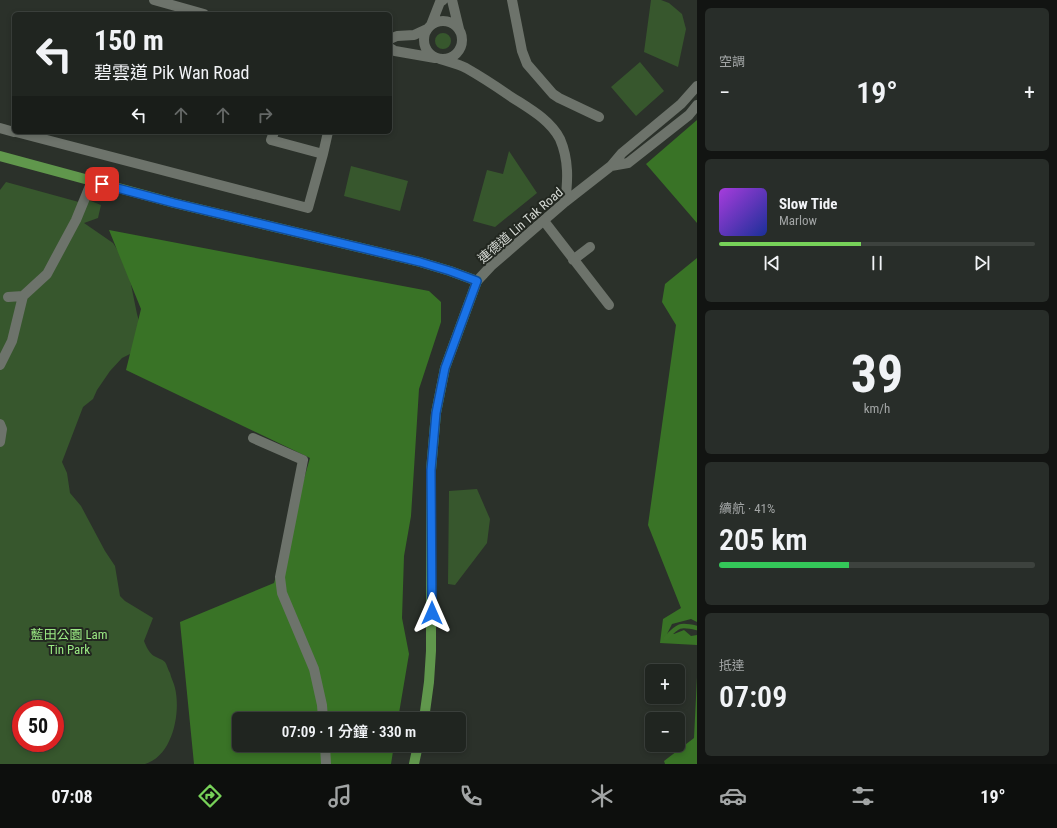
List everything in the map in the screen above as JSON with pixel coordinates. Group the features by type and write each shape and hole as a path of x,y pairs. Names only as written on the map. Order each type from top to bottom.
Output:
{"main road":[{"path":"0,156 174,203 420,262 477,281"},
{"name":"連德道 Lin Tak Road","path":"425,712 431,651 431,470 436,413 445,368 477,281"},
{"path":"414,764 417,752"}],"street":[{"path":"154,0 197,12"},
{"path":"442,0 424,35 424,46 427,51 437,58 466,68 536,113 548,124 559,139 566,158 568,179 565,202"},
{"path":"392,49 437,58 451,58 459,51 462,40 452,0"},
{"path":"512,0 522,51 527,64 553,94 599,116"},
{"path":"392,38 397,36 414,35 437,22 449,22 459,29"},
{"name":"連德道 Lin Tak Road","path":"477,281 491,266 565,202 611,166 622,153 681,104 697,86"},
{"name":"連德道 Lin Tak Road","path":"611,166 628,163 689,115 697,105"},
{"path":"0,128 12,131"},
{"path":"23,134 308,208 328,134"},
{"path":"273,134 271,140 323,154"},
{"path":"0,365 12,341 23,296 47,274 76,220 92,181"},
{"path":"544,221 609,305"},
{"path":"573,260 590,247"},
{"path":"8,297 23,296"},
{"path":"0,424 2,429 2,439 0,442"},
{"path":"253,438 303,460 280,577 282,593 314,669 322,712"},
{"path":"325,752 326,764"}],"green space":[{"path":"651,0 661,0 669,3 682,14 686,29 678,67 644,52"},
{"path":"443,33 449,35 451,41 449,47 443,49 437,47 435,41 437,35"},
{"path":"640,62 664,91 636,116 611,87"},
{"path":"697,120 697,223 646,164"},
{"path":"509,151 537,193 495,227 473,221 487,170 503,174"},
{"path":"351,166 408,181 400,211 344,196"},
{"name":"藍田公園 Lam Tin Park","path":"6,182 86,204 88,200 101,205 98,218 84,223 113,243 127,265 142,332 130,354 122,358 110,371 97,390 93,399 83,407 62,462 67,473 70,493 81,506 105,551 115,566 120,596 125,601 153,618 144,641 154,656 165,662 175,686 177,709 173,732 168,743 155,759 145,764 0,764 0,190"},
{"path":"109,230 429,291 441,302 441,322 419,389 411,516 404,556 402,618 409,654 399,712 232,712 232,752 393,752 391,764 194,764 180,622 274,583 310,458 126,370 141,309"},
{"path":"697,258 697,622 691,619 672,624 667,634 674,634 684,630 691,636 697,635 697,645 660,643 663,619 681,608 648,525 676,325 662,302 665,284"},
{"path":"477,489 490,519 487,543 455,585 448,584 449,491"},
{"path":"697,677 697,764 665,764 664,761 676,752 685,752 685,745 694,738"}],"waterway":[{"path":"666,638 674,630 683,626 697,628"}],"route":[{"path":"102,184 174,203 420,262 460,274 477,281 445,368 436,413 431,470 432,613"}]}
